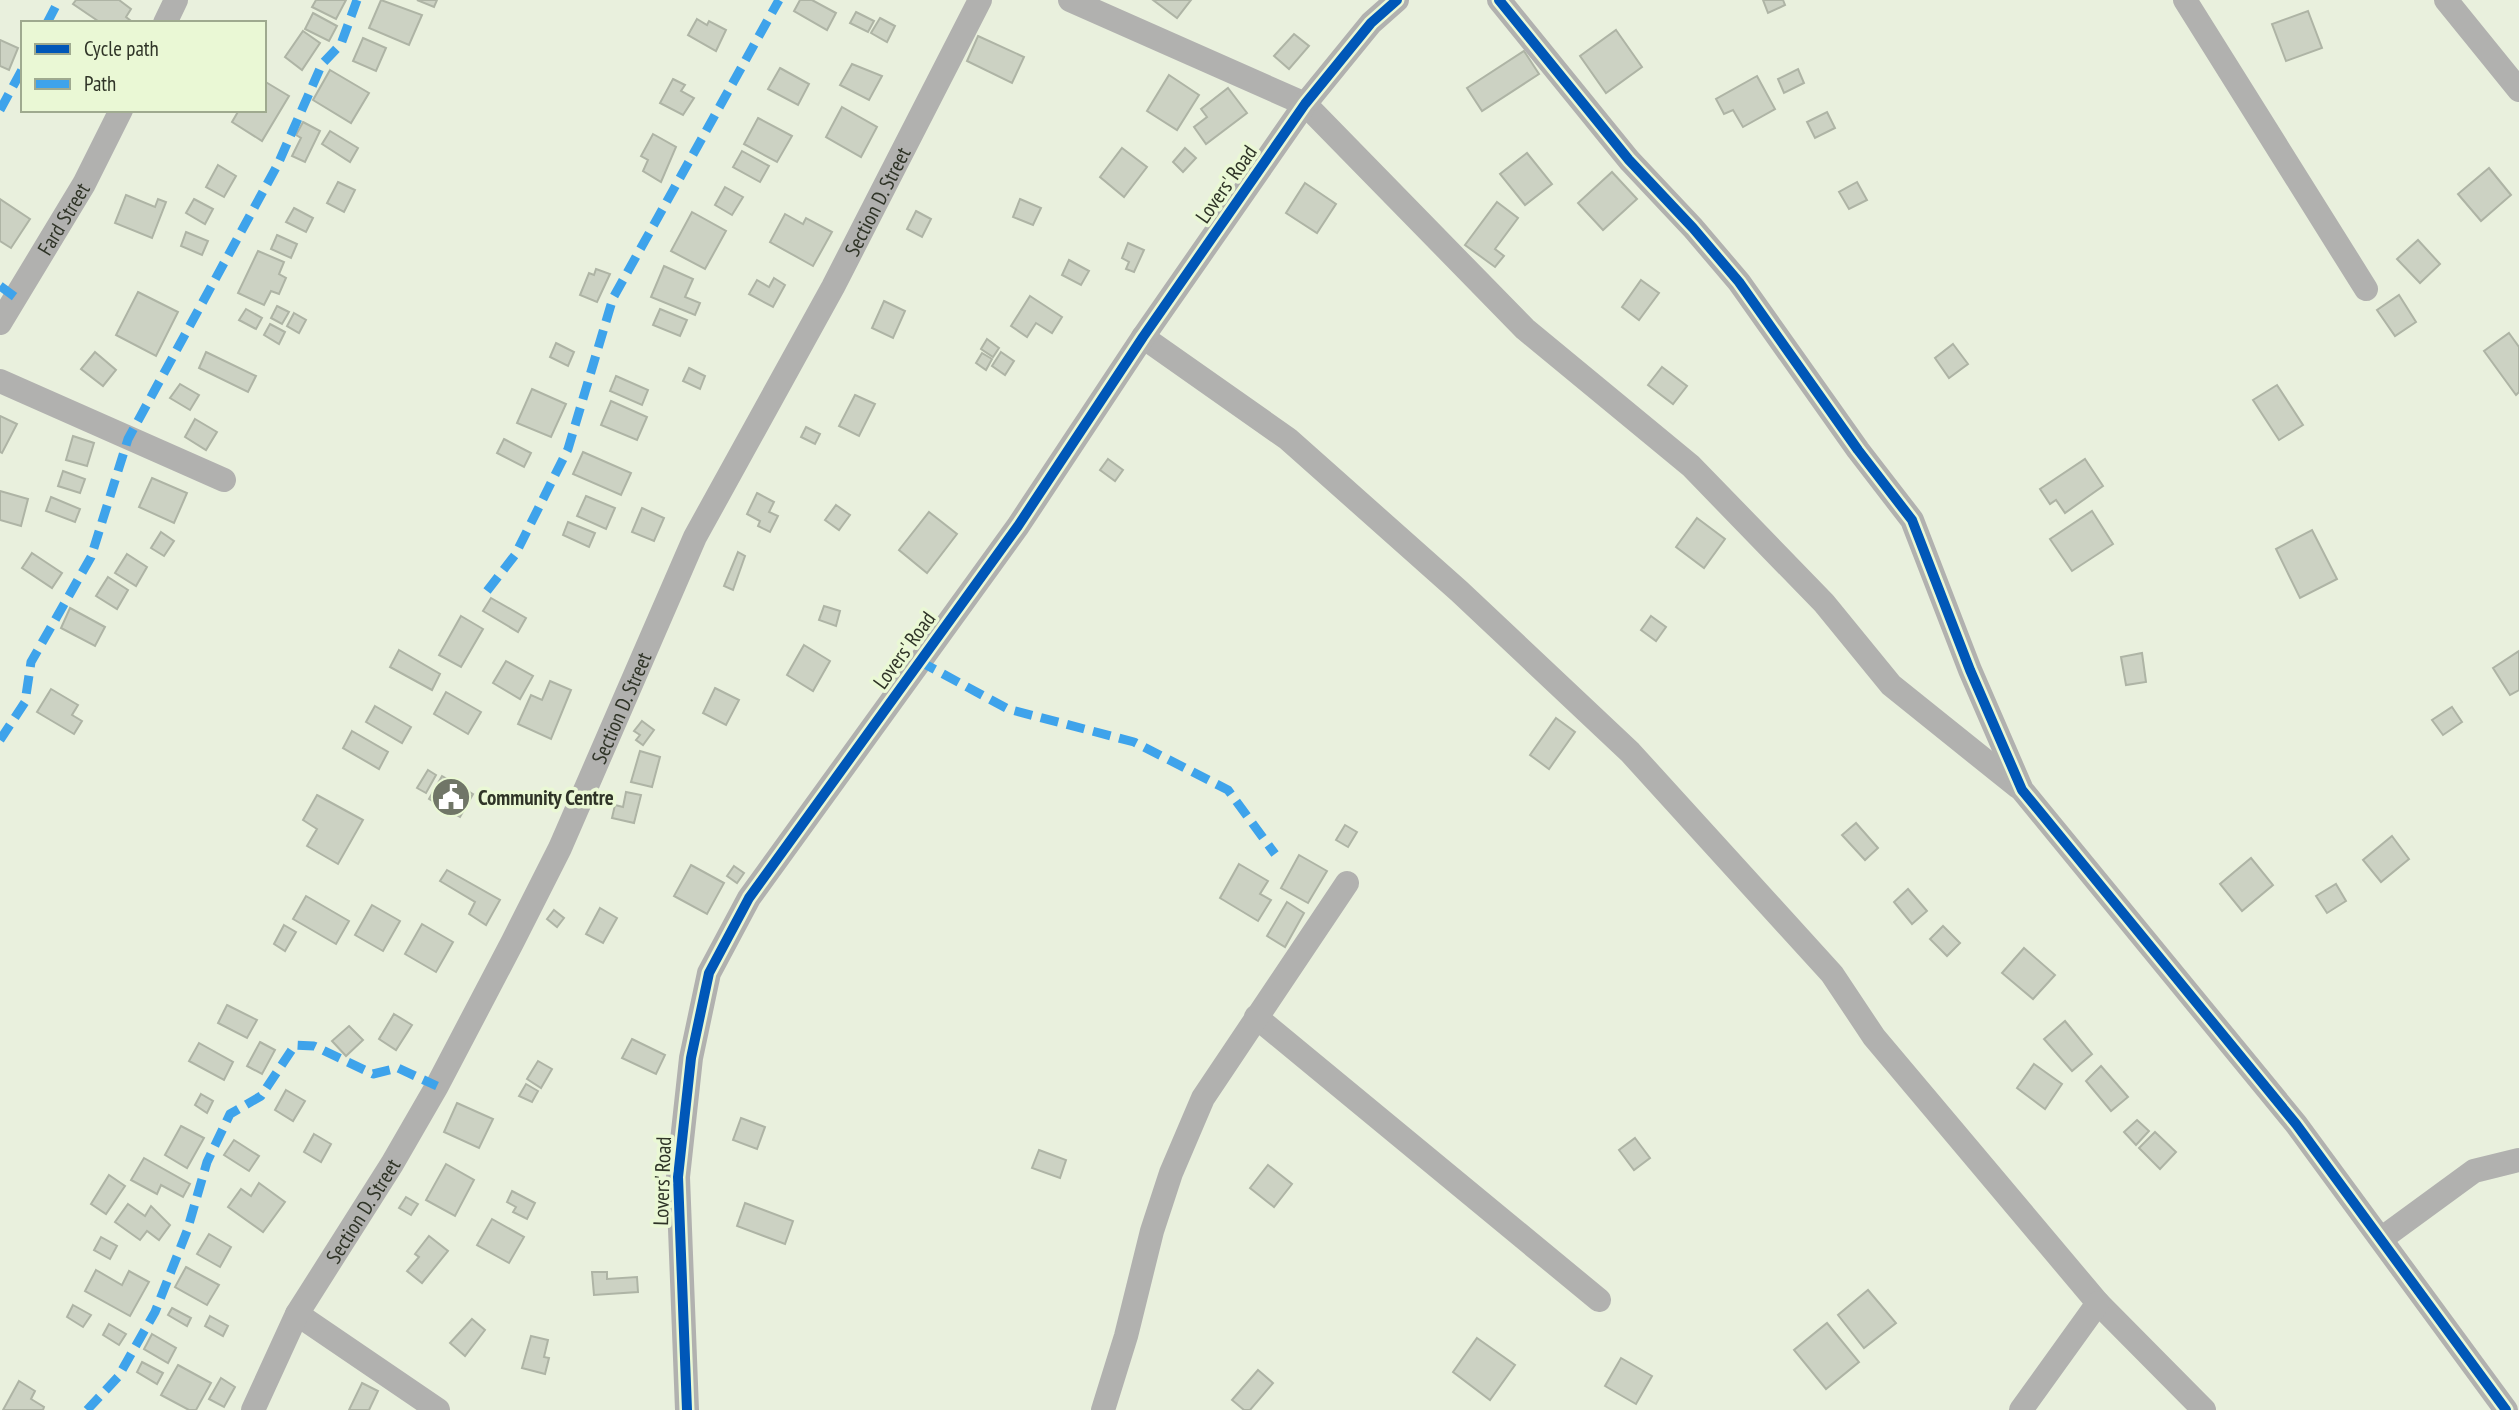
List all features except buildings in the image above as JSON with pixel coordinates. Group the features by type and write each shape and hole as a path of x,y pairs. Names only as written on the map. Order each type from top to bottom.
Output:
{"street":[{"path":"166,21 176,0"},
{"name":"Section D. Street","path":"253,1410 297,1314 393,1164 463,1037 560,848 695,537 833,286 980,0"},
{"path":"1070,0 1305,104 1525,329 1691,467 1824,603 1891,685 2022,790 2297,1124 2506,1410"},
{"name":"Lovers' Road","path":"687,1410 678,1177 691,1058 709,973 749,898 1018,526 1143,337 1305,104 1371,23 1397,0"},
{"path":"1499,0 1576,91 1629,160 1739,282 1858,450 1912,520 1970,670 2022,790"},
{"path":"2185,0 2366,289"},
{"path":"2446,0 2519,90"},
{"name":"Fard Street","path":"0,323 84,184 120,112"},
{"path":"1143,337 1288,439 1459,591 1630,752 1832,974 1874,1037 2180,1400 2204,1410"},
{"path":"0,381 224,480"},
{"path":"1103,1410 1171,1173 1203,1098 1347,883"},
{"path":"1256,1017 1599,1300"},
{"path":"2381,1239 2474,1171 2519,1160"},
{"path":"2021,1410 2098,1303"},
{"path":"297,1314 438,1410"}],"marked path":[{"path":"48,21 59,0"},
{"path":"0,740 25,702 31,662 91,557 128,439 278,164 322,64 341,44 357,0"},
{"path":"487,591 515,555 568,449 613,298 779,0"},
{"path":"0,110 21,72"},
{"path":"0,286 15,297"},
{"path":"919,661 1008,709 1134,742 1228,790 1275,854"},
{"path":"87,1410 118,1377 155,1312 187,1231 207,1162 230,1114 261,1096 295,1045 314,1046 373,1074 398,1068 437,1086"}],"cycle path":[{"path":"687,1410 678,1177 691,1058 709,973 749,898 1018,526 1143,337 1305,104 1371,23 1397,0"},
{"path":"1499,0 1629,160 1739,282 1858,450 1912,520 1970,670 2022,790 2296,1124 2506,1410"}],"place":[{"name":"Community Centre","path":"451,797"}]}
